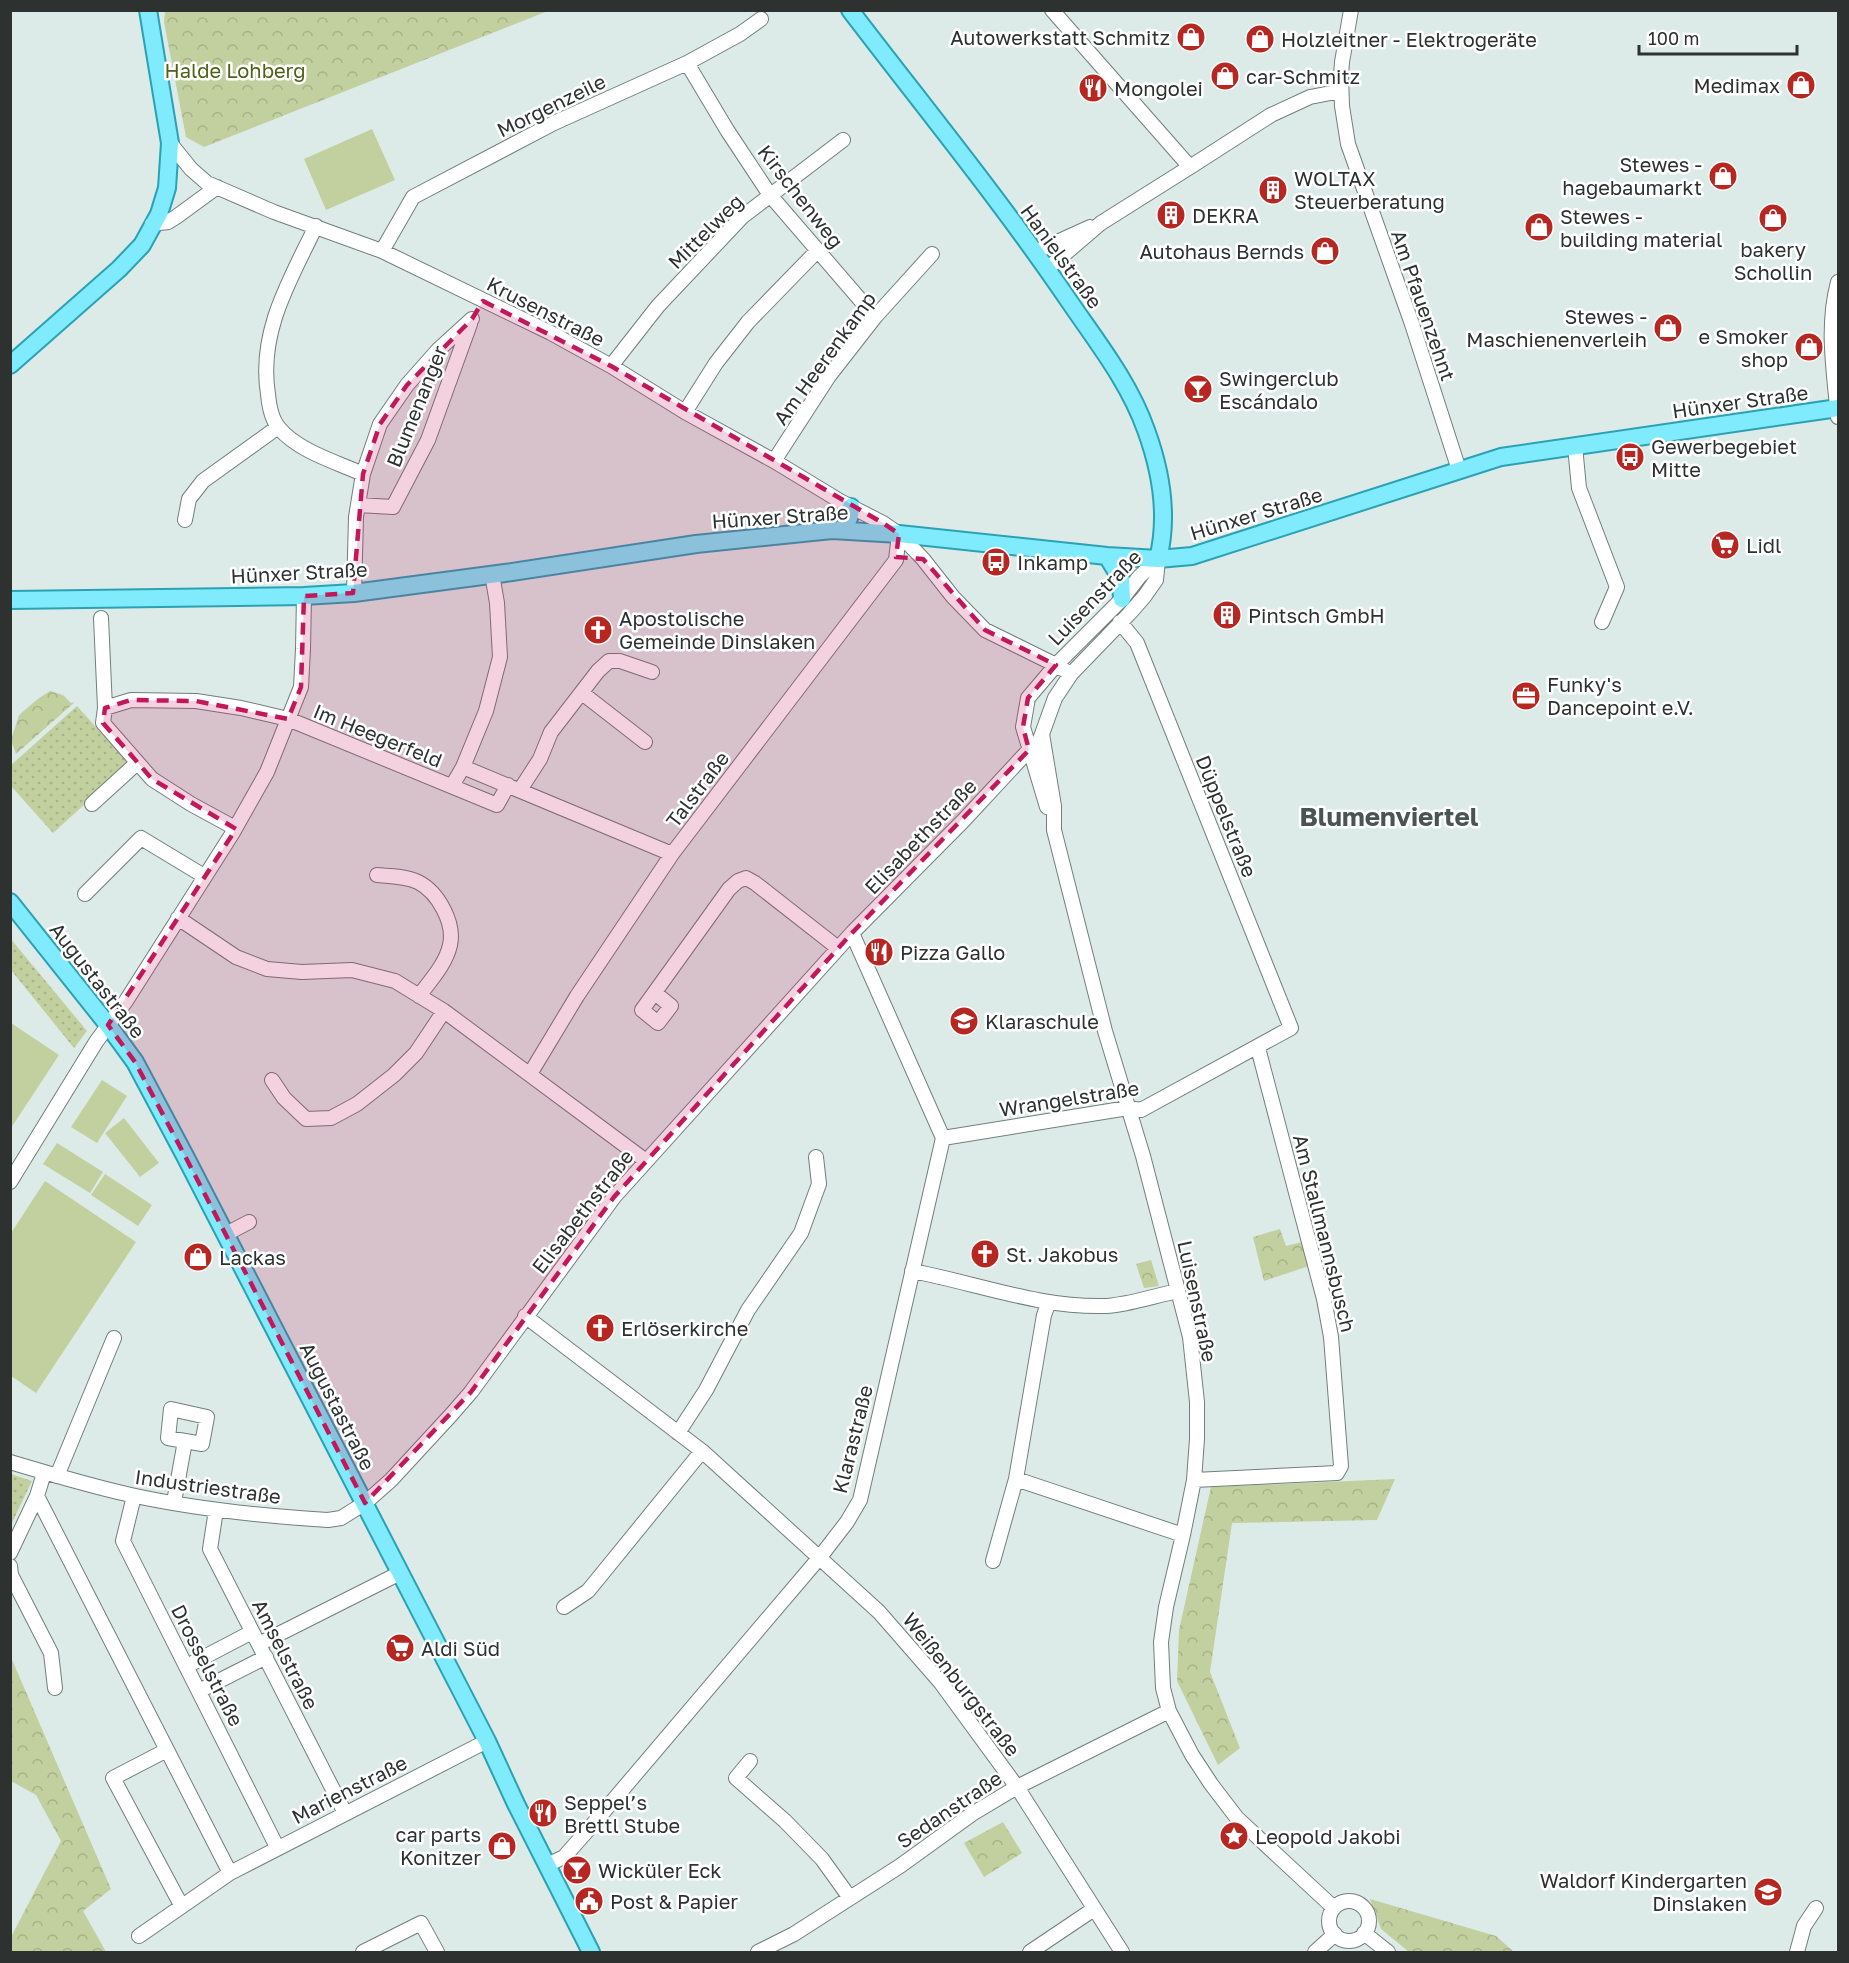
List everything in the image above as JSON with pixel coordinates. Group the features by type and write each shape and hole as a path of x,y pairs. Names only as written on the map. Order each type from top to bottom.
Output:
{"main road":[{"path":"10,365 142,245 159,214 167,188 170,143 148,10"},
{"name":"Hanielstraße","path":"850,10 1035,252 1127,388 1145,429 1162,493 1163,534 1158,559"},
{"name":"Hünxer Straße","path":"10,600 303,596 354,593 696,544 841,530 1107,556 1158,559 1192,556 1501,457 1838,411"},
{"path":"841,530 848,521 851,507"},
{"path":"1107,556 1120,579 1122,599"},
{"name":"Augustastraße","path":"10,902 135,1062 487,1741 591,1953"}],"street":[{"path":"1052,10 1190,167"},
{"name":"Am Pfauenzehnt","path":"1351,10 1342,62 1341,91 1348,144 1412,324 1459,470"},
{"name":"Morgenzeile","path":"382,251 413,197 554,123 687,63 740,34 761,19"},
{"name":"Kirschenweg","path":"687,63 727,130 770,195 874,317"},
{"path":"1047,269 1101,224 1272,115 1310,97 1341,91"},
{"name":"Mittelweg","path":"611,366 658,306 742,218 843,140"},
{"name":"Krusenstraße","path":"170,143 191,169 207,183 274,212 382,251 551,333 898,534"},
{"path":"152,224 168,222 177,217 217,187"},
{"path":"1035,252 1101,224"},
{"path":"316,226 278,303 268,343 265,380 270,409 278,427 295,443 363,474"},
{"path":"685,412 716,363 748,322 818,250"},
{"name":"Am Heerenkamp","path":"774,461 829,376 874,317 932,254"},
{"path":"1838,411 1831,334 1833,303 1839,282"},
{"name":"Blumenanger","path":"358,505 393,507 428,440 472,319 483,301"},
{"name":"Blumenanger","path":"354,593 358,505 363,474 380,424 407,385 438,350 472,319"},
{"path":"185,520 189,499 203,481 278,427"},
{"path":"1575,446 1579,488 1617,587 1602,622"},
{"path":"898,534 896,560 915,556 923,559"},
{"name":"Luisenstraße","path":"898,534 985,630 1071,674"},
{"name":"Luisenstraße","path":"1158,559 1056,665 1028,698 1023,727 1054,830 1105,1031 1143,1156 1190,1337 1197,1402 1197,1440 1194,1480 1166,1607 1161,1642 1163,1688 1169,1711 1192,1755 1238,1818 1334,1908"},
{"name":"Luisenstraße","path":"1029,750 1038,744 1055,698 1071,674 1144,597 1156,580 1158,559"},
{"name":"Talstraße","path":"530,1074 577,996 672,854 896,560"},
{"name":"Im Heegerfeld","path":"452,786 463,767 486,711 500,657 497,603 492,574"},
{"path":"10,1182 235,828 267,772 301,687 303,596"},
{"path":"101,618 105,708 103,723 152,779 235,828"},
{"name":"Düppelstraße","path":"1120,622 1137,643 1291,1028"},
{"path":"514,787 540,759 551,732 598,671 609,661 620,661 652,672"},
{"path":"582,693 645,742"},
{"name":"Im Heegerfeld","path":"105,708 131,700 196,701 241,708 288,719 497,805 514,787"},
{"name":"Luisenstraße","path":"1042,734 1054,806 1054,830"},
{"name":"Elisabethstraße","path":"364,1503 391,1479 471,1392 614,1197 838,948 964,820 1029,750"},
{"path":"92,804 137,763"},
{"name":"Im Heegerfeld","path":"463,767 672,854"},
{"path":"85,894 141,838 204,876"},
{"path":"377,875 401,877 419,882 437,898 449,918 451,944 440,968 419,996"},
{"path":"655,993 729,889 738,881 746,878 838,948"},
{"path":"178,918 236,957 267,969 302,972 352,970 395,981 444,1011 646,1161"},
{"path":"852,933 943,1138"},
{"path":"272,1080 284,1098 306,1119 331,1118 357,1104 394,1075 416,1053 444,1011"},
{"name":"Wrangelstraße","path":"943,1138 1128,1108 1141,1110 1291,1028"},
{"name":"Am Stallmannsbusch","path":"1194,1480 1337,1473 1341,1467 1331,1337 1324,1299 1258,1048"},
{"name":"Klarastraße","path":"548,1865 564,1857 820,1557 847,1522 860,1500 943,1138"},
{"path":"678,1433 705,1390 748,1310 801,1233 819,1184 816,1157"},
{"path":"226,1234 249,1222"},
{"path":"912,1271 1049,1302 1109,1306 1178,1291"},
{"path":"993,1561 1016,1479 1044,1315 1049,1302"},
{"name":"Weißenburgstraße","path":"525,1316 702,1451 879,1612 931,1671 1017,1787 1122,1953"},
{"path":"10,1554 37,1496 51,1474 114,1338"},
{"path":"174,1502 185,1441"},
{"path":"564,1607 588,1591 702,1451"},
{"name":"Industriestraße","path":"10,1462 134,1496 216,1509 328,1520 341,1518 364,1503"},
{"path":"1016,1479 1183,1535"},
{"path":"37,1496 230,1873"},
{"name":"Drosselstraße","path":"134,1496 123,1541 277,1847"},
{"name":"Amselstraße","path":"216,1509 210,1549 345,1813"},
{"path":"10,1566 11,1575 51,1653 55,1688"},
{"path":"187,1666 400,1574"},
{"path":"199,1691 266,1657"},
{"name":"Sedanstraße","path":"758,1953 794,1934 900,1866 972,1814 1017,1787 1169,1711"},
{"name":"Marienstraße","path":"139,1936 230,1873 487,1741"},
{"path":"167,1750 113,1778 181,1905"},
{"path":"750,1761 736,1778 785,1821 822,1859 850,1898"},
{"path":"1346,1901 1359,1904 1367,1914 1367,1928 1364,1933 1353,1940 1346,1940 1335,1934 1331,1930 1329,1918 1334,1908 1346,1901"},
{"path":"1797,1953 1804,1926 1816,1908"},
{"path":"1030,1953 1094,1909"},
{"path":"363,1953 421,1923 437,1953"},
{"path":"1364,1933 1388,1953"},
{"path":"1315,1953 1335,1934"}],"highlighted area":[{"path":"483,301 611,366 883,523 899,534 896,557 923,559 985,630 1056,665 1028,698 1023,727 1029,750 852,933 614,1197 471,1392 365,1503 135,1062 108,1025 236,829 152,779 103,723 105,708 131,700 196,701 288,719 301,687 304,596 353,593 363,474 380,424 407,385 472,319"}],"green space":[{"name":"Halde Lohberg","path":"165,10 548,11 204,147 186,137 164,22"},
{"path":"372,129 395,180 326,210 304,159"},
{"path":"50,691 63,695 71,703 75,702 16,754 11,740 19,715"},
{"path":"77,706 129,764 53,833 11,786 10,766"},
{"path":"10,938 87,1031 74,1048 11,970"},
{"path":"11,1023 59,1055 11,1128"},
{"path":"102,1080 127,1096 97,1143 71,1127"},
{"path":"124,1118 159,1163 140,1177 105,1133"},
{"path":"57,1143 103,1172 90,1193 43,1164"},
{"path":"105,1174 152,1205 138,1226 91,1195"},
{"path":"45,1181 136,1242 36,1393 11,1376 11,1233"},
{"path":"1280,1229 1286,1246 1302,1242 1309,1266 1264,1281 1253,1237"},
{"path":"1151,1260 1159,1286 1144,1288 1136,1264"},
{"path":"10,1474 32,1481 11,1525"},
{"path":"1395,1479 1377,1520 1232,1523 1210,1672 1240,1748 1218,1765 1177,1681 1179,1630 1211,1487"},
{"path":"10,1655 111,1889 83,1911 106,1952 11,1952 11,1937 61,1841 36,1795 11,1781"},
{"path":"1003,1822 1022,1853 984,1877 964,1843"},
{"path":"1370,1899 1496,1936 1514,1952 1409,1952 1381,1929"}],"place":[{"name":"Autowerkstatt Schmitz","path":"1191,37"},
{"name":"Holzleitner - Elektrogeräte","path":"1260,39"},
{"name":"car-Schmitz","path":"1225,76"},
{"name":"Medimax","path":"1801,85"},
{"name":"Mongolei","path":"1093,88"},
{"name":"Stewes - hagebaumarkt","path":"1723,176"},
{"name":"WOLTAX Steuerberatung","path":"1273,190"},
{"name":"DEKRA","path":"1171,215"},
{"name":"bakery Schollin","path":"1773,218"},
{"name":"Stewes - building material","path":"1539,227"},
{"name":"Autohaus Bernds","path":"1325,251"},
{"name":"Stewes - Maschienenverleih","path":"1668,328"},
{"name":"e Smoker shop","path":"1809,347"},
{"name":"Swingerclub Escándalo","path":"1198,389"},
{"name":"Gewerbegebiet Mitte","path":"1630,457"},
{"name":"Lidl","path":"1725,545"},
{"name":"Inkamp","path":"996,562"},
{"name":"Pintsch GmbH","path":"1227,615"},
{"name":"Apostolische Gemeinde Dinslaken","path":"598,630"},
{"name":"Funky's Dancepoint e.V.","path":"1526,696"},
{"name":"Pizza Gallo","path":"879,952"},
{"name":"Klaraschule","path":"964,1021"},
{"name":"St. Jakobus","path":"985,1254"},
{"name":"Lackas","path":"198,1257"},
{"name":"Erlöserkirche","path":"600,1328"},
{"name":"Aldi Süd","path":"400,1648"},
{"name":"Seppel’s Brettl Stube","path":"543,1813"},
{"name":"Leopold Jakobi","path":"1234,1836"},
{"name":"car parts Konitzer","path":"502,1846"},
{"name":"Wicküler Eck","path":"577,1870"},
{"name":"Waldorf Kindergarten Dinslaken","path":"1768,1892"},
{"name":"Post & Papier","path":"589,1901"}],"district":[{"name":"Blumenviertel","path":"1389,816"}]}
